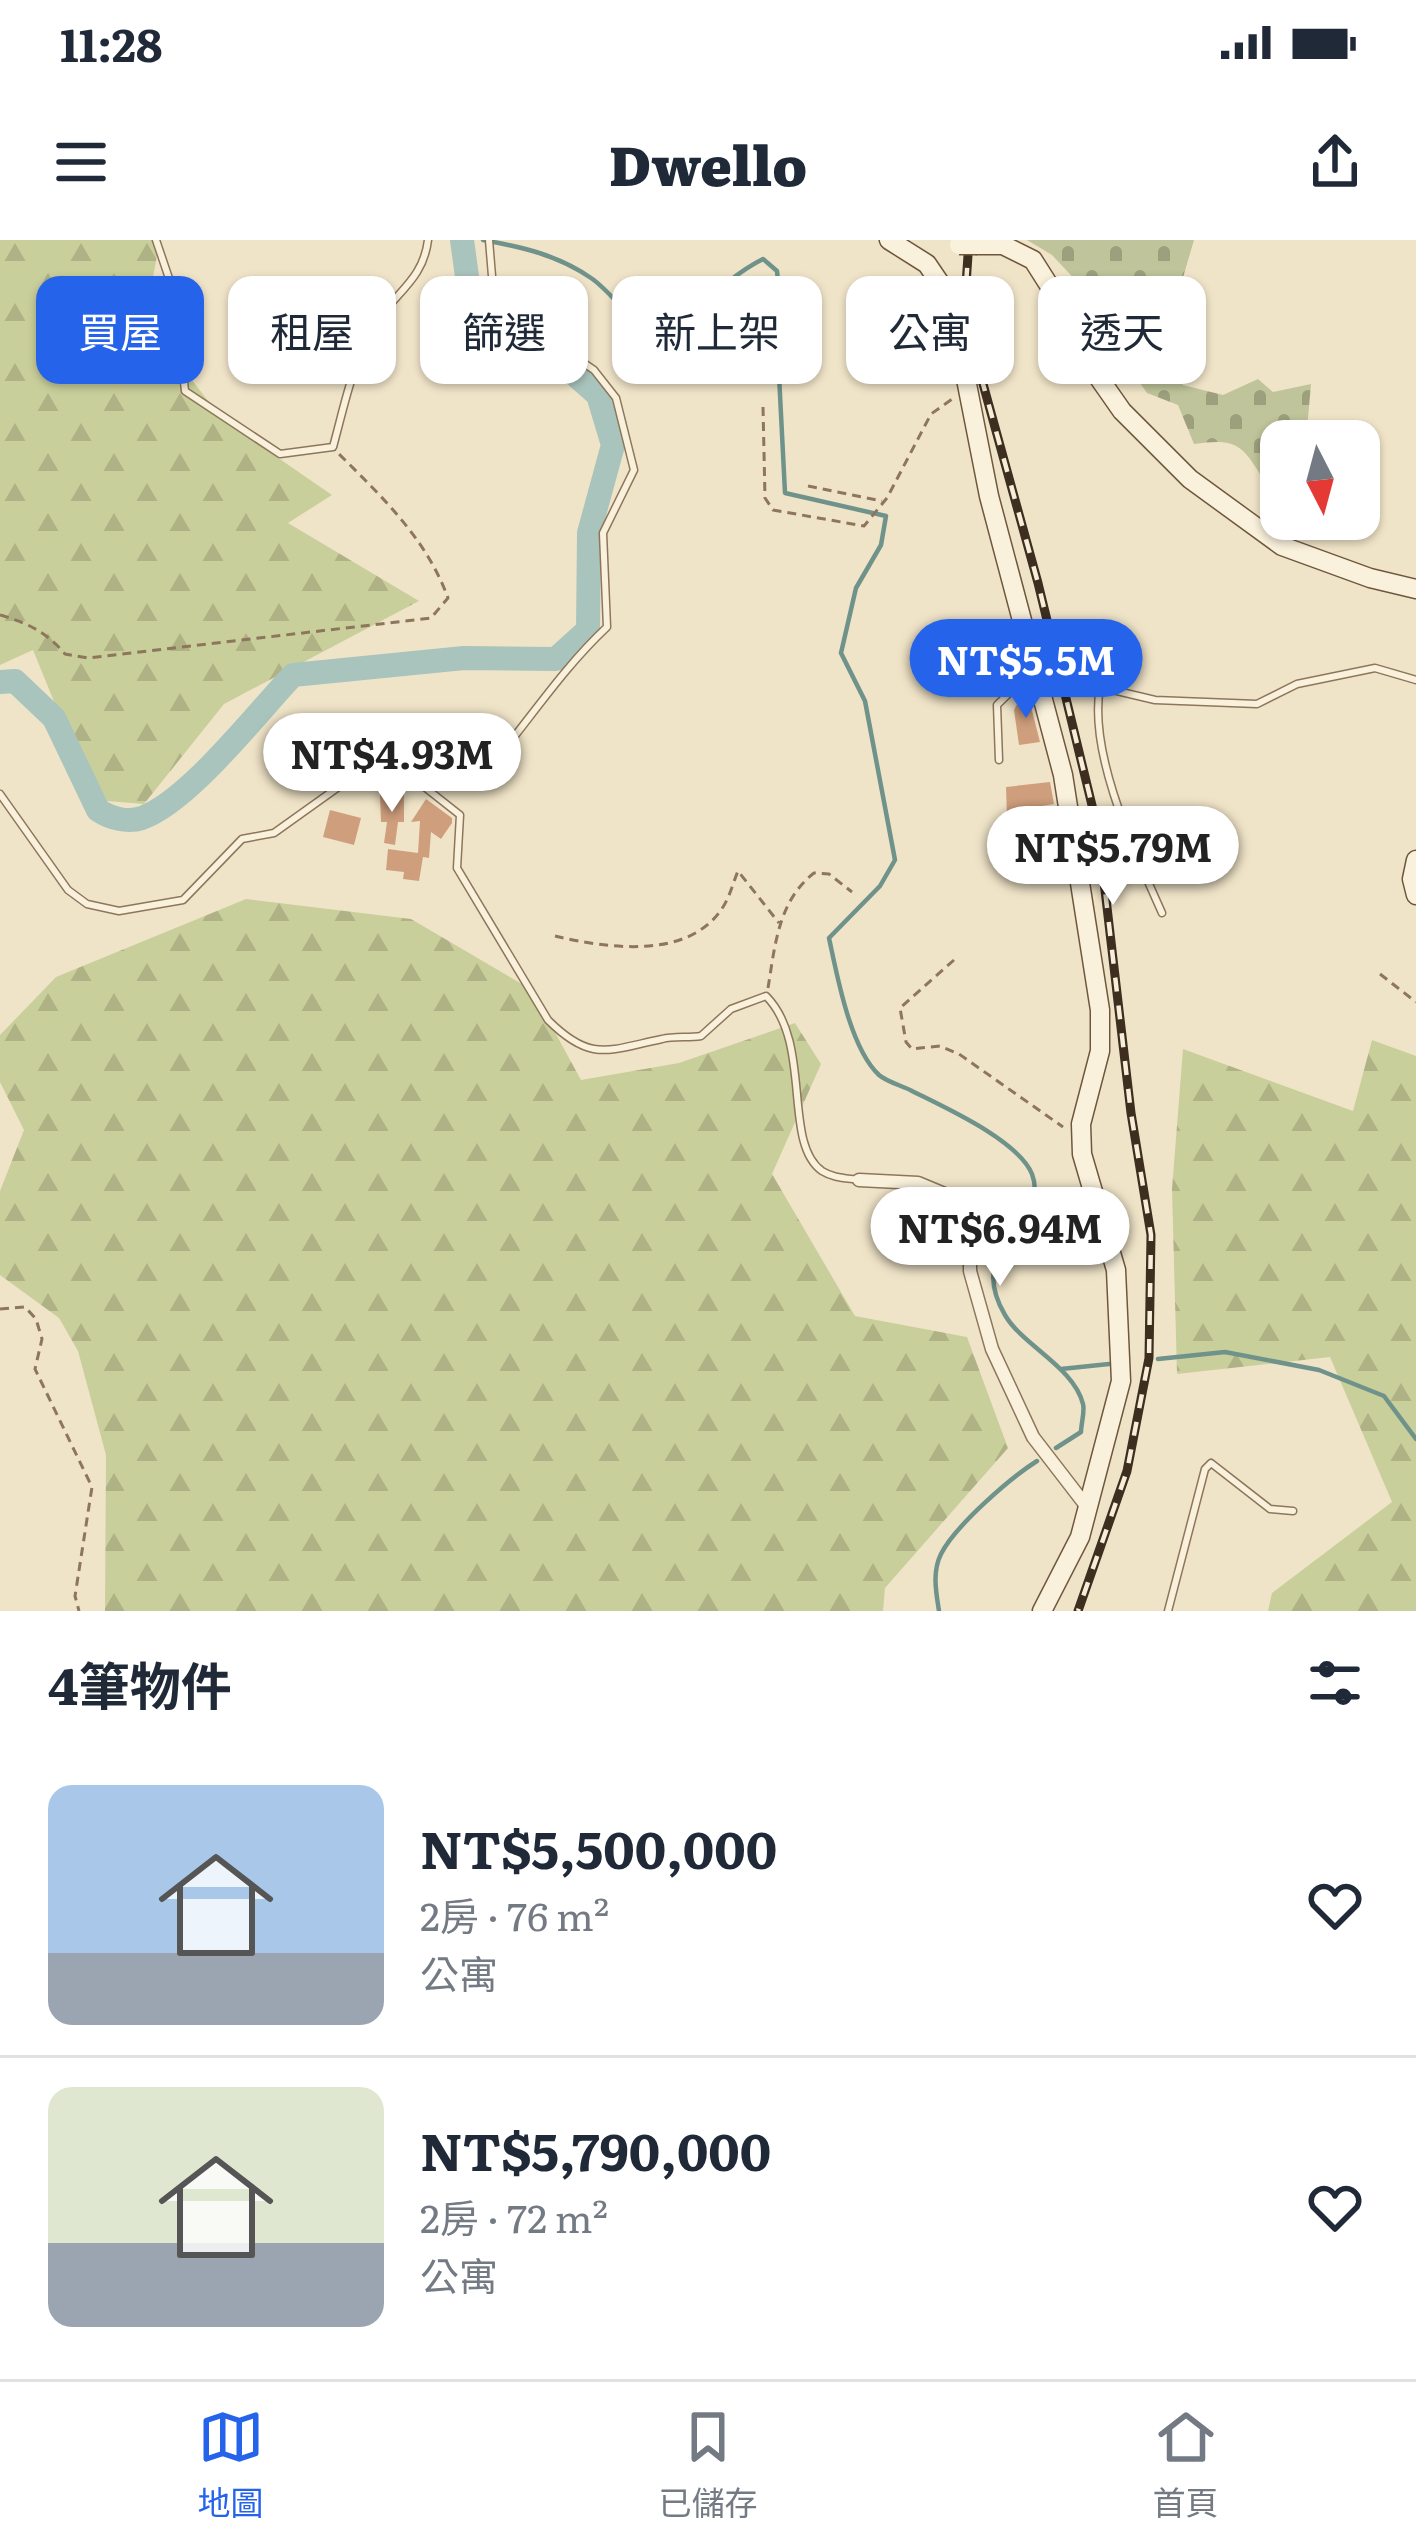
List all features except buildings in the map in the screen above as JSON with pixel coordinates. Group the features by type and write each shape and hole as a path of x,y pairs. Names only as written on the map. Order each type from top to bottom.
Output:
{"street":[{"path":"889,240 927,264 950,298 989,496 1063,775 1100,1010 1100,1051 1081,1124 1087,1181 1108,1233 1116,1270 1121,1381 1080,1537 1042,1611"},
{"path":"961,243 1003,245 1034,260 1071,338 1122,411 1190,479 1282,546 1416,590"},
{"path":"1416,860 1412,879 1416,896"},
{"path":"859,1180 918,1184 954,1198 970,1238 970,1271 992,1348 1034,1438 1087,1507"}],"lane":[{"path":"155,240 175,296 185,391 280,454 332,447 353,370 375,323 425,265 428,240"},
{"path":"422,785 436,771 482,776 525,728 571,662 607,627 603,533 634,470 616,398 594,370 553,342 496,324 489,240"},
{"path":"1162,913 1120,818 1096,709 1100,687 1155,700 1257,704 1297,684 1376,668 1416,680"},
{"path":"999,760 997,705 1035,669"},
{"path":"0,794 68,890 86,904 119,910 184,900 242,839 274,833 344,783 388,780 422,785 460,815 457,868 548,1020 580,1048 622,1048 668,1037 700,1036 731,1009 766,996 781,1011 792,1042 802,1128 813,1164 827,1175 859,1180"},
{"path":"1168,1611 1205,1469 1211,1463 1270,1509 1293,1511"}],"path":[{"path":"764,407 765,497 773,510 863,526 884,502 931,415 966,389"},
{"path":"0,615 30,624 52,638 65,654 88,658 431,618 448,598 408,523 332,447"},
{"path":"808,486 884,502"},
{"path":"555,936 610,946 675,942 722,909 738,872 779,923"},
{"path":"766,996 779,923 790,898 814,873 830,874 852,892"},
{"path":"954,960 900,1008 906,1042 912,1049 940,1046 959,1054 1082,1140"},
{"path":"1380,974 1416,1002"},
{"path":"0,1309 25,1306 35,1319 42,1339 35,1369 92,1487 74,1596 79,1611"}],"green space":[{"path":"0,240 160,240 153,276 36,276 36,384 195,384 223,420 332,495 288,523 419,601 224,704 144,804 94,800 33,650 0,665"},
{"path":"1027,240 1194,240 1183,276 1072,276 1052,255"},
{"path":"1258,379 1273,392 1311,384 1308,420 1260,420 1260,474 1236,446 1194,444 1178,405 1147,393 1141,384 1183,384 1223,395"},
{"path":"246,899 411,919 532,990 581,1080 679,1063 795,1023 821,1064 772,1174 855,1316 967,1337 1008,1448 885,1588 883,1611 105,1611 106,1455 78,1351 59,1318 0,1275 0,1191 24,1130 0,1082 0,1035 56,977"},
{"path":"1372,1040 1416,1056 1416,1611 1268,1611 1272,1593 1392,1502 1330,1357 1177,1374 1172,1189 1183,1049 1353,1111"}],"waterway":[{"path":"0,682 15,681 54,718 98,810 130,820 160,809 180,794 293,675 464,658 556,659 588,630 589,533 613,445 598,395 559,361 475,335 462,240"},
{"path":"483,240 566,263 600,285 643,328 663,338 749,267 763,259 777,271 785,493 886,516 881,545 856,588 841,653 865,701 895,860 880,886 829,938 836,971 860,1047 879,1075 996,1137 1032,1174 1035,1193 1030,1209 1000,1253 994,1270 995,1290 1013,1326 1078,1391 1084,1411 1081,1432 1056,1448"},
{"path":"1158,1359 1225,1352 1319,1370 1384,1396 1416,1439"},
{"path":"1061,1369 1109,1364"},
{"path":"939,1611 936,1568 948,1543 984,1503 1037,1461"}],"railway":[{"path":"969,240 964,315 1038,583 1098,830 1131,1113 1151,1235 1149,1358 1127,1471 1078,1611"}]}
